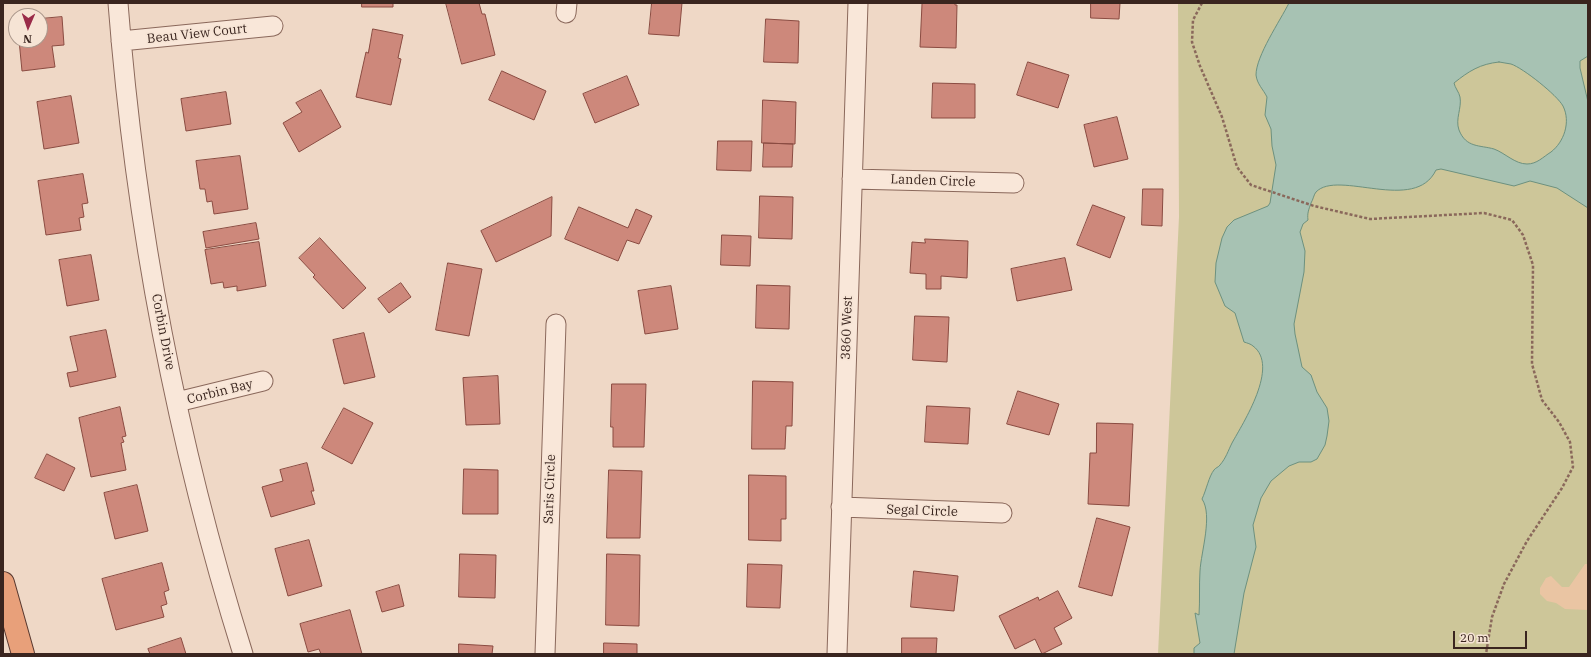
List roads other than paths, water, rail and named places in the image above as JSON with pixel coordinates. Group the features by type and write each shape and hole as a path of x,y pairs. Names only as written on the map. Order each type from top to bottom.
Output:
{"highway":[{"path":"3,583 24,654"}],"street":[{"name":"Corbin Drive","path":"118,3 128,113 143,221 177,402 201,507 243,654"},
{"name":"3860 West","path":"837,654 858,3"},
{"name":"Beau View Court","path":"121,41 273,26"},
{"name":"Landen Circle","path":"852,179 1014,183"},
{"name":"Saris Circle","path":"545,654 556,324"},
{"name":"Corbin Bay","path":"177,402 263,381"},
{"name":"Segal Circle","path":"841,507 1002,513"}]}
